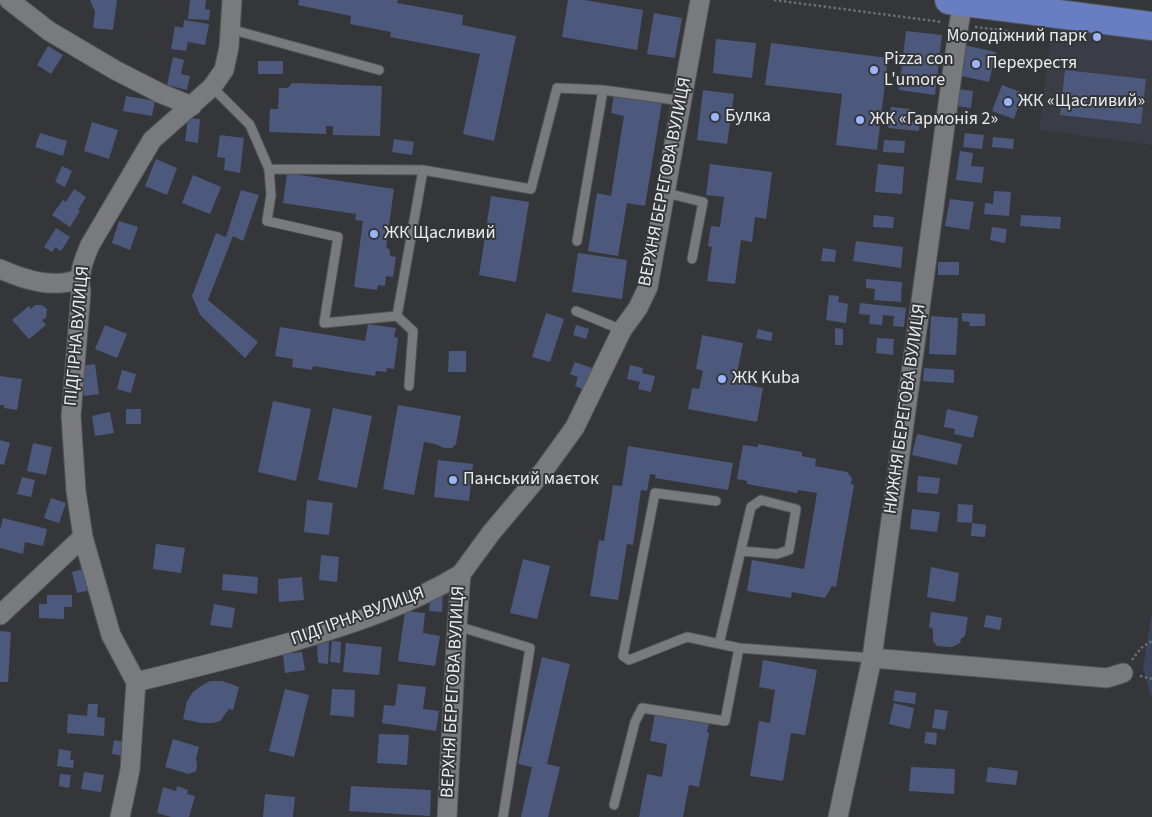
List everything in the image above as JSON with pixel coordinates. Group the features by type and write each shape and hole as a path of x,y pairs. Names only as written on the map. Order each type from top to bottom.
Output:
{"main road":[{"path":"959,6 1152,26"}],"street":[{"path":"9,0 49,31 115,70 162,94 192,106"},
{"name":"ПІДГІРНА ВУЛИЦЯ","path":"232,0 224,70 212,87 152,140 90,245 83,260 79,279 81,292 71,416 76,491 83,537 111,634 136,682 236,658 339,628 438,588 461,574"},
{"name":"ВЕРХНЯ БЕРЕГОВА ВУЛИЦЯ","path":"447,817 461,574 491,533 544,470 575,427 622,330 638,308 648,287 700,0"},
{"name":"НИЖНЯ БЕРЕГОВА ВУЛИЦЯ","path":"838,817 872,658 959,6"},
{"path":"0,269 15,276 54,284 67,284 79,279"},
{"path":"0,615 83,537"},
{"path":"872,658 1107,678 1123,673"},
{"path":"120,817 130,770 136,682"}],"lane":[{"path":"230,29 379,70"},
{"path":"212,87 250,126 268,169 271,195 266,221 338,237 324,323 397,316 413,331 409,386"},
{"path":"268,169 423,170 531,189 557,88 603,90 682,101"},
{"path":"577,242 603,90"},
{"path":"397,316 423,170"},
{"path":"666,193 703,202 692,259"},
{"path":"576,311 622,330"},
{"path":"716,501 656,493 623,656 628,660 688,637 739,648 872,658"},
{"path":"719,644 751,507 762,500 796,509 788,550 777,554 741,551"},
{"path":"457,626 530,648 503,817"},
{"path":"614,805 636,722 642,708 725,721 739,648"}],"path":[{"path":"774,0 959,6 1030,34"},
{"path":"1123,673 1141,648 1152,640"}],"shaded area":[{"path":"1053,20 1152,33 1152,145 1039,130"},
{"path":"1152,613 1152,699 1143,669"}],"building":[{"path":"90,0 117,0 113,30 93,28 95,12"},
{"path":"190,0 206,0 205,9 210,10 209,20 188,19"},
{"path":"299,0 398,0 397,3 463,15 462,25 516,36 494,141 463,134 480,54 390,37 391,32 350,24 351,16 298,5"},
{"path":"568,0 584,0 643,10 637,50 562,37"},
{"path":"654,13 682,18 675,58 647,54"},
{"path":"184,20 209,24 205,45 188,42 186,51 171,49 175,26 183,28"},
{"path":"906,31 942,35 935,95 899,90"},
{"path":"716,39 756,43 752,78 713,73"},
{"name":"ЖК «Гармонія 2»","path":"771,43 888,58 877,150 836,145 842,94 765,85"},
{"path":"964,45 996,52 989,82 957,75"},
{"path":"48,46 63,55 51,74 37,65"},
{"path":"173,57 184,60 181,74 190,76 187,90 167,85"},
{"path":"258,61 283,61 283,74 258,74"},
{"path":"1065,70 1146,79 1141,124 1060,115"},
{"path":"292,83 382,86 380,136 333,135 333,126 326,126 326,134 269,132 270,109 278,109 279,88 288,88"},
{"name":"ЖК «Щасливий»","path":"1002,85 1023,93 1014,119 992,111"},
{"path":"959,89 973,91 971,108 957,106"},
{"path":"703,90 734,94 727,144 697,140"},
{"path":"614,94 662,102 645,206 627,203 618,256 588,251 597,193 611,196 624,116 611,113"},
{"path":"126,96 155,101 152,116 123,111"},
{"path":"891,107 910,109 909,121 920,122 919,131 888,128"},
{"path":"188,118 200,119 198,143 185,141"},
{"path":"92,122 118,130 109,159 84,151"},
{"path":"40,133 67,141 63,156 35,147"},
{"path":"965,133 984,135 982,149 963,147"},
{"path":"220,135 244,138 240,173 224,170 225,158 217,157"},
{"path":"993,137 1014,139 1013,149 992,147"},
{"path":"394,139 414,142 412,155 392,152"},
{"path":"884,140 905,141 904,153 883,152"},
{"path":"960,151 973,153 971,166 984,167 982,183 956,180"},
{"path":"156,159 177,168 167,195 145,186"},
{"path":"710,164 772,172 766,219 755,217 752,242 741,240 735,284 707,281 712,247 708,246 711,226 720,227 724,197 706,195"},
{"path":"878,164 904,167 902,194 875,192"},
{"path":"62,166 72,171 65,187 55,182"},
{"name":"ЖК Щасливий","path":"287,173 394,189 386,247 390,250 390,256 396,257 393,277 386,276 385,286 378,285 377,290 354,287 363,221 355,220 356,214 283,203"},
{"path":"193,175 221,187 210,214 182,203"},
{"path":"74,189 86,197 70,227 52,215 63,200 66,202"},
{"path":"241,190 259,195 243,241 233,236 208,300 258,342 245,358 200,315 192,296 216,233 226,237"},
{"path":"994,191 1011,192 1009,216 984,214 985,203 993,204"},
{"path":"491,196 529,202 516,282 479,275"},
{"path":"950,199 974,202 969,230 945,226"},
{"path":"874,215 894,217 893,228 873,227"},
{"path":"1021,215 1061,217 1060,229 1020,226"},
{"path":"119,221 138,227 130,250 112,243"},
{"path":"992,227 1007,229 1005,243 990,240"},
{"path":"56,228 70,237 61,251 55,247 52,252 44,247"},
{"path":"856,241 903,247 901,268 853,261"},
{"path":"823,248 836,250 835,262 821,261"},
{"path":"578,253 627,260 622,299 572,292"},
{"path":"938,262 959,262 959,275 938,275"},
{"path":"866,279 902,282 901,302 874,300 875,289 866,288"},
{"path":"829,295 839,296 838,302 848,304 846,323 826,320"},
{"path":"860,303 906,308 904,327 893,326 894,316 883,315 882,325 869,324 870,315 859,314"},
{"path":"35,305 42,305 47,309 46,318 42,320 46,325 29,339 12,320 29,306 31,309"},
{"path":"546,313 564,319 550,362 532,357"},
{"path":"962,313 985,314 985,326 969,326 970,322 962,321"},
{"path":"931,316 958,318 956,355 929,354"},
{"path":"368,324 396,328 394,337 398,338 394,369 387,368 386,372 376,371 375,376 313,366 312,370 292,367 293,359 275,356 280,327 365,341"},
{"path":"105,325 127,334 117,358 95,349"},
{"path":"576,325 589,329 586,339 573,335"},
{"path":"835,328 843,329 843,345 835,345"},
{"path":"758,329 773,333 771,341 756,338"},
{"name":"ЖК Kuba","path":"702,335 743,343 737,373 744,375 743,384 763,388 757,422 688,409 692,388 699,389 703,371 696,369"},
{"path":"877,338 894,339 893,355 876,353"},
{"path":"449,351 466,351 466,372 448,372"},
{"path":"575,362 595,369 587,391 575,386 578,377 570,374"},
{"path":"95,364 99,394 84,396 80,366"},
{"path":"630,365 643,368 642,373 655,376 651,392 638,389 640,382 627,379"},
{"path":"924,368 954,370 954,383 923,381"},
{"path":"122,370 136,374 131,393 117,389"},
{"path":"0,376 22,379 17,410 4,408 4,405 0,405"},
{"path":"273,401 311,409 296,481 258,472"},
{"path":"398,405 461,416 456,444 452,448 444,448 424,442 414,495 383,489"},
{"path":"333,408 372,416 357,488 318,480"},
{"path":"126,409 141,409 141,424 126,424"},
{"path":"947,409 978,416 973,438 954,434 955,429 944,427"},
{"path":"110,412 114,433 95,436 92,416"},
{"path":"917,434 962,444 957,465 912,455"},
{"path":"0,440 10,443 4,465 0,464"},
{"path":"33,443 52,447 46,475 27,471"},
{"path":"758,444 802,452 802,456 816,459 815,466 847,472 852,478 851,484 854,485 836,587 832,586 825,598 792,592 791,598 747,591 752,560 804,569 817,493 798,490 797,493 747,484 747,481 737,479 743,445 758,447"},
{"path":"628,446 733,463 728,490 655,478 656,475 650,474 647,491 641,490 633,545 627,544 618,600 590,596 599,540 604,541 613,485 622,486"},
{"path":"438,460 473,464 469,501 434,497"},
{"path":"918,476 940,478 938,494 917,492"},
{"path":"22,477 35,480 31,497 17,494"},
{"path":"51,498 66,503 59,523 44,518"},
{"path":"307,500 333,503 329,535 304,532"},
{"path":"958,504 973,505 972,523 957,522"},
{"path":"912,509 940,512 937,532 910,529"},
{"path":"3,518 47,529 43,546 25,542 23,554 0,548 0,530"},
{"path":"972,523 986,525 985,537 971,536"},
{"path":"156,544 185,548 181,573 153,569"},
{"path":"321,555 339,557 337,582 319,580"},
{"path":"523,559 550,566 537,619 510,613"},
{"path":"931,567 959,573 955,602 927,597"},
{"path":"86,568 91,590 77,593 72,572"},
{"path":"223,574 258,577 257,594 222,590"},
{"path":"302,577 304,600 279,602 278,579"},
{"path":"443,592 442,612 429,611 430,600"},
{"path":"47,595 72,595 72,607 64,607 64,619 39,618 39,604 47,604"},
{"path":"214,604 235,608 232,628 210,625"},
{"path":"405,611 425,613 423,633 440,636 435,666 398,661"},
{"path":"931,612 968,617 965,636 961,639 960,643 952,647 937,646 933,641 933,629 929,627"},
{"path":"986,615 1002,618 1000,630 984,627"},
{"path":"0,631 11,632 8,682 0,682"},
{"path":"329,641 328,664 318,663 317,643"},
{"path":"332,641 341,642 340,663 330,662"},
{"path":"346,643 382,647 379,675 343,672"},
{"path":"302,652 305,670 285,673 283,654"},
{"path":"542,657 570,664 547,764 560,767 548,817 521,817 532,767 518,764"},
{"path":"763,660 817,670 805,735 791,733 783,781 750,776 759,721 770,723 775,690 759,687"},
{"path":"210,681 222,681 239,687 233,710 229,709 220,721 213,723 201,723 183,719 187,701 193,692"},
{"path":"398,684 426,687 423,709 439,711 436,731 382,723 384,705 395,706"},
{"path":"285,689 309,695 294,757 269,751"},
{"path":"332,689 355,690 354,717 330,715"},
{"path":"895,690 916,693 915,704 893,701"},
{"path":"894,703 914,708 910,729 889,724"},
{"path":"88,704 98,704 97,717 105,718 104,736 67,733 68,714 87,716"},
{"path":"935,709 948,711 945,730 932,728"},
{"path":"655,714 709,724 699,787 689,785 683,817 639,817 647,774 662,777 667,744 650,741"},
{"path":"926,732 937,733 936,745 924,743"},
{"path":"379,734 409,735 407,765 377,763"},
{"path":"173,739 199,747 196,758 196,771 189,774 165,767"},
{"path":"114,740 126,742 124,756 112,754"},
{"path":"59,749 71,751 70,760 74,760 73,768 57,766"},
{"path":"911,767 955,769 954,794 909,791"},
{"path":"988,767 1018,771 1016,785 986,782"},
{"path":"84,772 104,775 101,792 81,789"},
{"path":"60,774 71,775 69,788 59,786"},
{"path":"177,786 188,790 187,794 195,796 189,817 171,817 157,813 163,787 176,791"},
{"path":"351,786 431,790 430,816 349,811"},
{"path":"265,794 295,797 293,817 263,817"}],"place":[{"name":"Молодіжний парк","path":"1097,37"},
{"name":"Перехрестя","path":"976,64"},
{"name":"Pizza con L'umore","path":"874,70"},
{"name":"ЖК «Щасливий»","path":"1008,102"},
{"name":"Булка","path":"715,117"},
{"name":"ЖК «Гармонія 2»","path":"860,120"},
{"name":"ЖК Щасливий","path":"374,234"},
{"name":"ЖК Kuba","path":"722,379"},
{"name":"Панський маєток","path":"453,480"}]}
